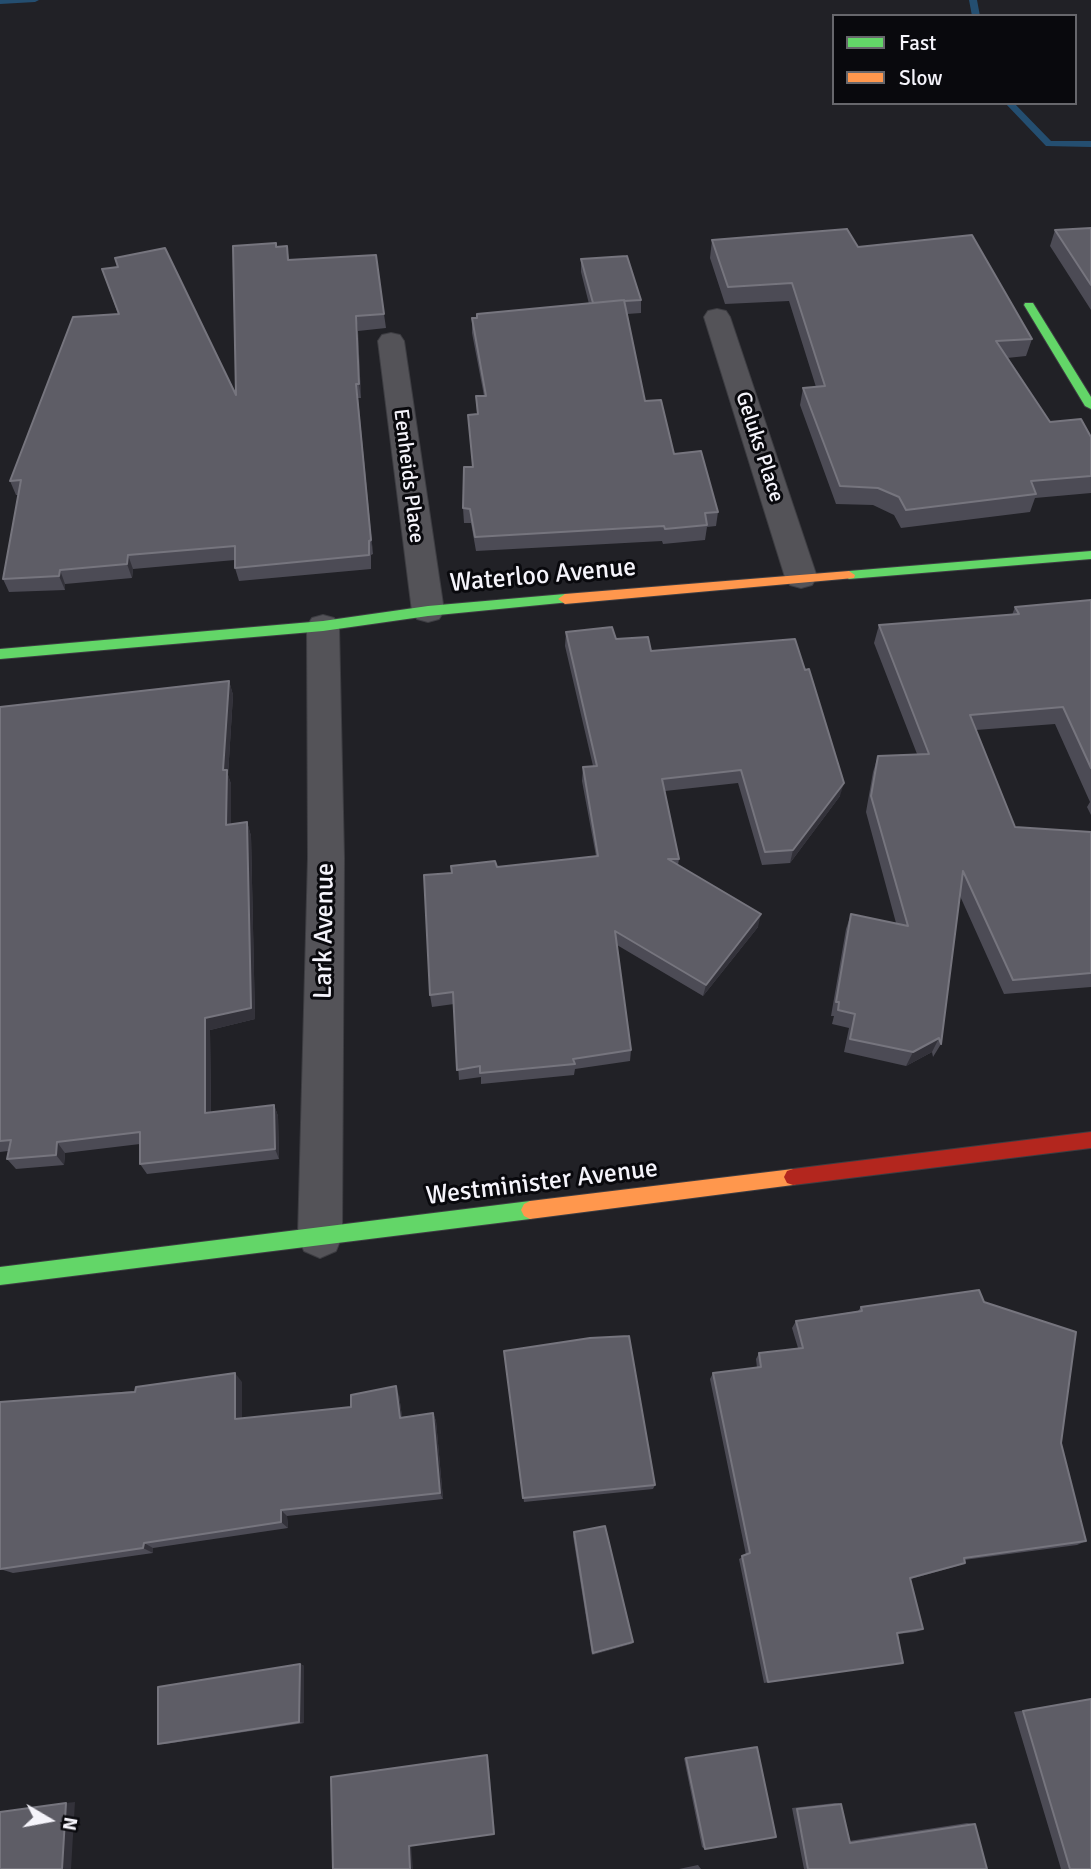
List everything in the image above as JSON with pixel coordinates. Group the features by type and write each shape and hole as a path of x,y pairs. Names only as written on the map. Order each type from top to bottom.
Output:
{"street":[{"path":"1029,304 1091,406"},
{"name":"Geluks Place","path":"717,317 801,577"},
{"name":"Eenheids Place","path":"391,341 428,611"},
{"name":"Waterloo Avenue","path":"0,654 323,626 428,611 801,577 1091,555"},
{"name":"Lark Avenue","path":"320,1236 326,858 323,626"},
{"name":"Westminister Avenue","path":"0,1276 1091,1140"}],"building":[{"path":"1091,228 1091,285 1055,230"},
{"path":"847,229 858,247 972,235 1032,339 996,341 1050,422 1081,419 1091,437 1091,476 1031,481 1036,494 906,510 899,497 878,488 840,486 803,388 825,386 792,283 728,287 712,240"},
{"path":"276,243 276,247 287,246 288,260 376,255 384,314 356,316 359,384 356,384 371,540 369,555 235,568 235,546 128,555 127,564 60,570 59,576 3,579 21,480 10,481 73,317 119,314 102,269 118,267 115,258 165,248 236,395 233,246"},
{"path":"627,256 641,300 593,303 581,259"},
{"path":"624,300 645,401 661,400 674,454 701,451 718,512 705,513 707,525 475,537 470,509 463,508 464,467 473,467 468,415 478,414 476,396 486,396 472,318 477,318 477,314"},
{"path":"1091,600 1091,768 1063,707 970,715 1015,827 1091,832 1091,973 1013,980 963,871 941,1044 939,1038 913,1052 850,1039 855,1014 838,1010 839,1002 836,1002 851,914 908,926 871,796 878,756 929,754 879,625 1019,614 1015,607"},
{"path":"612,627 616,639 648,637 651,651 795,639 805,670 809,669 844,783 793,850 765,852 741,770 662,779 679,859 668,859 761,914 706,985 615,931 631,1050 573,1059 575,1064 480,1073 480,1066 457,1070 453,992 430,995 424,875 452,873 451,866 495,861 497,867 598,856 583,767 597,766 566,632"},
{"path":"229,681 223,770 227,770 226,825 247,822 251,1008 205,1018 205,1113 274,1105 275,1149 140,1164 140,1132 57,1142 56,1155 7,1159 11,1140 0,1141 0,707"},
{"path":"979,1290 984,1302 1076,1332 1061,1443 1086,1541 964,1558 965,1563 910,1578 923,1629 897,1633 903,1663 768,1682 742,1556 750,1553 713,1373 761,1367 759,1353 803,1348 796,1321 862,1311 861,1307"},
{"path":"629,1336 655,1485 523,1498 504,1351 590,1338"},
{"path":"235,1373 235,1419 351,1407 351,1395 396,1386 400,1418 433,1413 440,1493 281,1510 281,1522 144,1543 143,1548 0,1569 0,1402 135,1392 136,1387"},
{"path":"605,1526 633,1642 593,1653 574,1532"},
{"path":"300,1664 299,1722 158,1744 158,1687"},
{"path":"1091,1699 1091,1869 1070,1869 1023,1711"},
{"path":"757,1747 776,1837 705,1849 686,1758"},
{"path":"487,1755 494,1834 409,1846 410,1869 333,1869 331,1777"},
{"path":"66,1803 62,1869 0,1869 0,1812"},
{"path":"841,1804 850,1843 975,1824 987,1869 808,1869 797,1809"}],"waterway":[{"path":"0,2 35,0"},
{"path":"973,0 976,14"},
{"path":"1011,105 1049,144 1091,144"}],"traffic: fast":[{"path":"1029,305 1091,406"},
{"path":"849,575 1091,555"},
{"path":"0,654 323,626 428,611 565,599"},
{"path":"0,1276 530,1210"}],"traffic: slow":[{"path":"565,599 849,575"},
{"path":"530,1210 793,1177"}],"traffic: jam":[{"path":"793,1177 1091,1140"}]}
